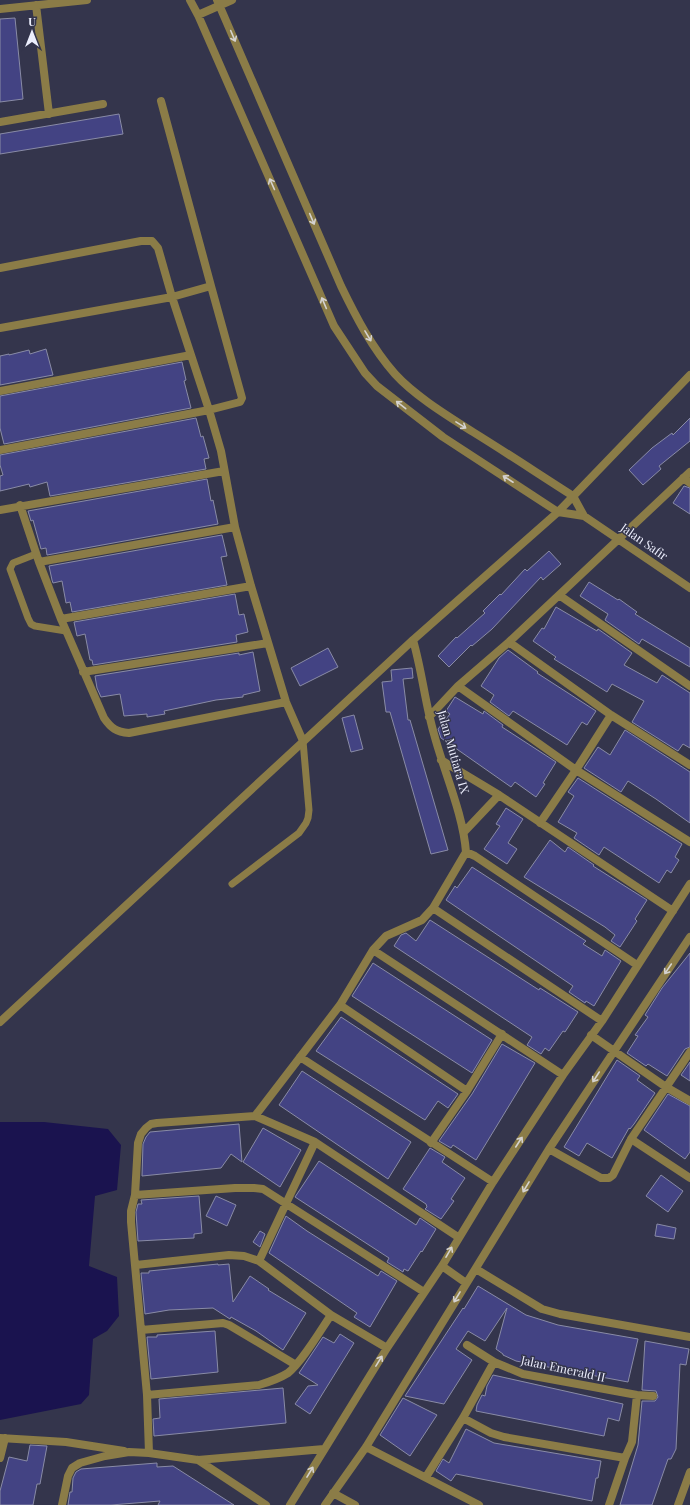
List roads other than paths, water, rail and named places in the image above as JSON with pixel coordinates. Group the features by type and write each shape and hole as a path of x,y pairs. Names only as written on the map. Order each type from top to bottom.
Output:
{"street":[{"path":"0,9 87,0"},
{"path":"190,0 198,15 334,326 365,373 377,386 443,437 558,512 584,516"},
{"path":"198,15 218,3 232,0"},
{"path":"218,3 341,286 378,353 396,375 419,395 452,419 573,496 584,516"},
{"path":"36,5 49,114"},
{"path":"0,450 209,410 240,402 242,398 161,101"},
{"path":"0,122 103,104"},
{"path":"0,268 148,240 152,241 158,248 221,451 235,527 251,586 286,702 303,742"},
{"path":"0,328 172,297 211,286"},
{"path":"0,390 191,354"},
{"path":"0,1022 414,640 558,512 690,375"},
{"path":"0,510 20,505 224,471"},
{"path":"429,717 458,686 509,642 690,472"},
{"path":"683,478 690,483"},
{"path":"20,505 39,562 83,672 107,722 116,731 129,733 286,702"},
{"name":"Jalan Safir","path":"584,516 690,588"},
{"path":"39,562 235,527"},
{"path":"61,619 251,586"},
{"path":"559,595 690,686"},
{"name":"Jalan Mutiara IX","path":"414,640 429,717 464,832 466,852"},
{"path":"509,642 611,715 690,765"},
{"path":"83,672 268,643"},
{"path":"458,686 576,770 690,842"},
{"path":"540,823 611,715"},
{"path":"441,760 499,795 673,911"},
{"path":"464,832 499,795"},
{"path":"255,1116 340,1005 373,950 386,936 422,920 433,908 466,852 475,856 637,965"},
{"path":"290,1505 387,1348 442,1266 458,1237 493,1182 563,1075 602,1021 690,884"},
{"path":"433,908 602,1021"},
{"path":"325,1505 366,1447 549,1149 690,937"},
{"path":"373,950 563,1075"},
{"path":"340,1005 467,1091"},
{"path":"432,1143 467,1091 502,1034"},
{"path":"591,1036 666,1087 690,1100"},
{"path":"549,1149 601,1178 609,1178 613,1175 631,1139 690,1052"},
{"path":"300,1057 493,1182"},
{"path":"149,1452 147,1395 131,1222 138,1143 141,1134 150,1124 255,1116 315,1142 458,1237"},
{"path":"631,1139 690,1178"},
{"path":"259,1261 287,1205 315,1142"},
{"path":"134,1195 254,1188 263,1189 424,1292"},
{"path":"136,1265 228,1255 244,1256 259,1261 331,1315 387,1348"},
{"path":"442,1266 466,1283"},
{"path":"476,1269 542,1309 560,1314 690,1337"},
{"path":"147,1395 259,1384 287,1373 296,1365 331,1315"},
{"path":"141,1330 223,1323 229,1325 296,1365"},
{"name":"Jalan Emerald II","path":"467,1345 494,1362 523,1374 637,1396 653,1396"},
{"path":"426,1477 463,1418 494,1362"},
{"path":"609,1505 632,1442 637,1396"},
{"path":"463,1418 492,1433 504,1437 625,1458"},
{"path":"0,1458 2,1438 66,1442 129,1452 149,1452 198,1460 324,1449"},
{"path":"366,1447 478,1505"},
{"path":"62,1505 70,1472 75,1465 105,1456 129,1452"},
{"path":"198,1460 266,1505"},
{"path":"678,1505 690,1472"},
{"path":"333,1493 355,1505"}],"lane":[{"path":"36,554 13,563 10,569 28,618 31,624 35,626 66,631"},
{"path":"232,884 289,841 303,829 306,823 308,818 308,810 303,742"}]}
